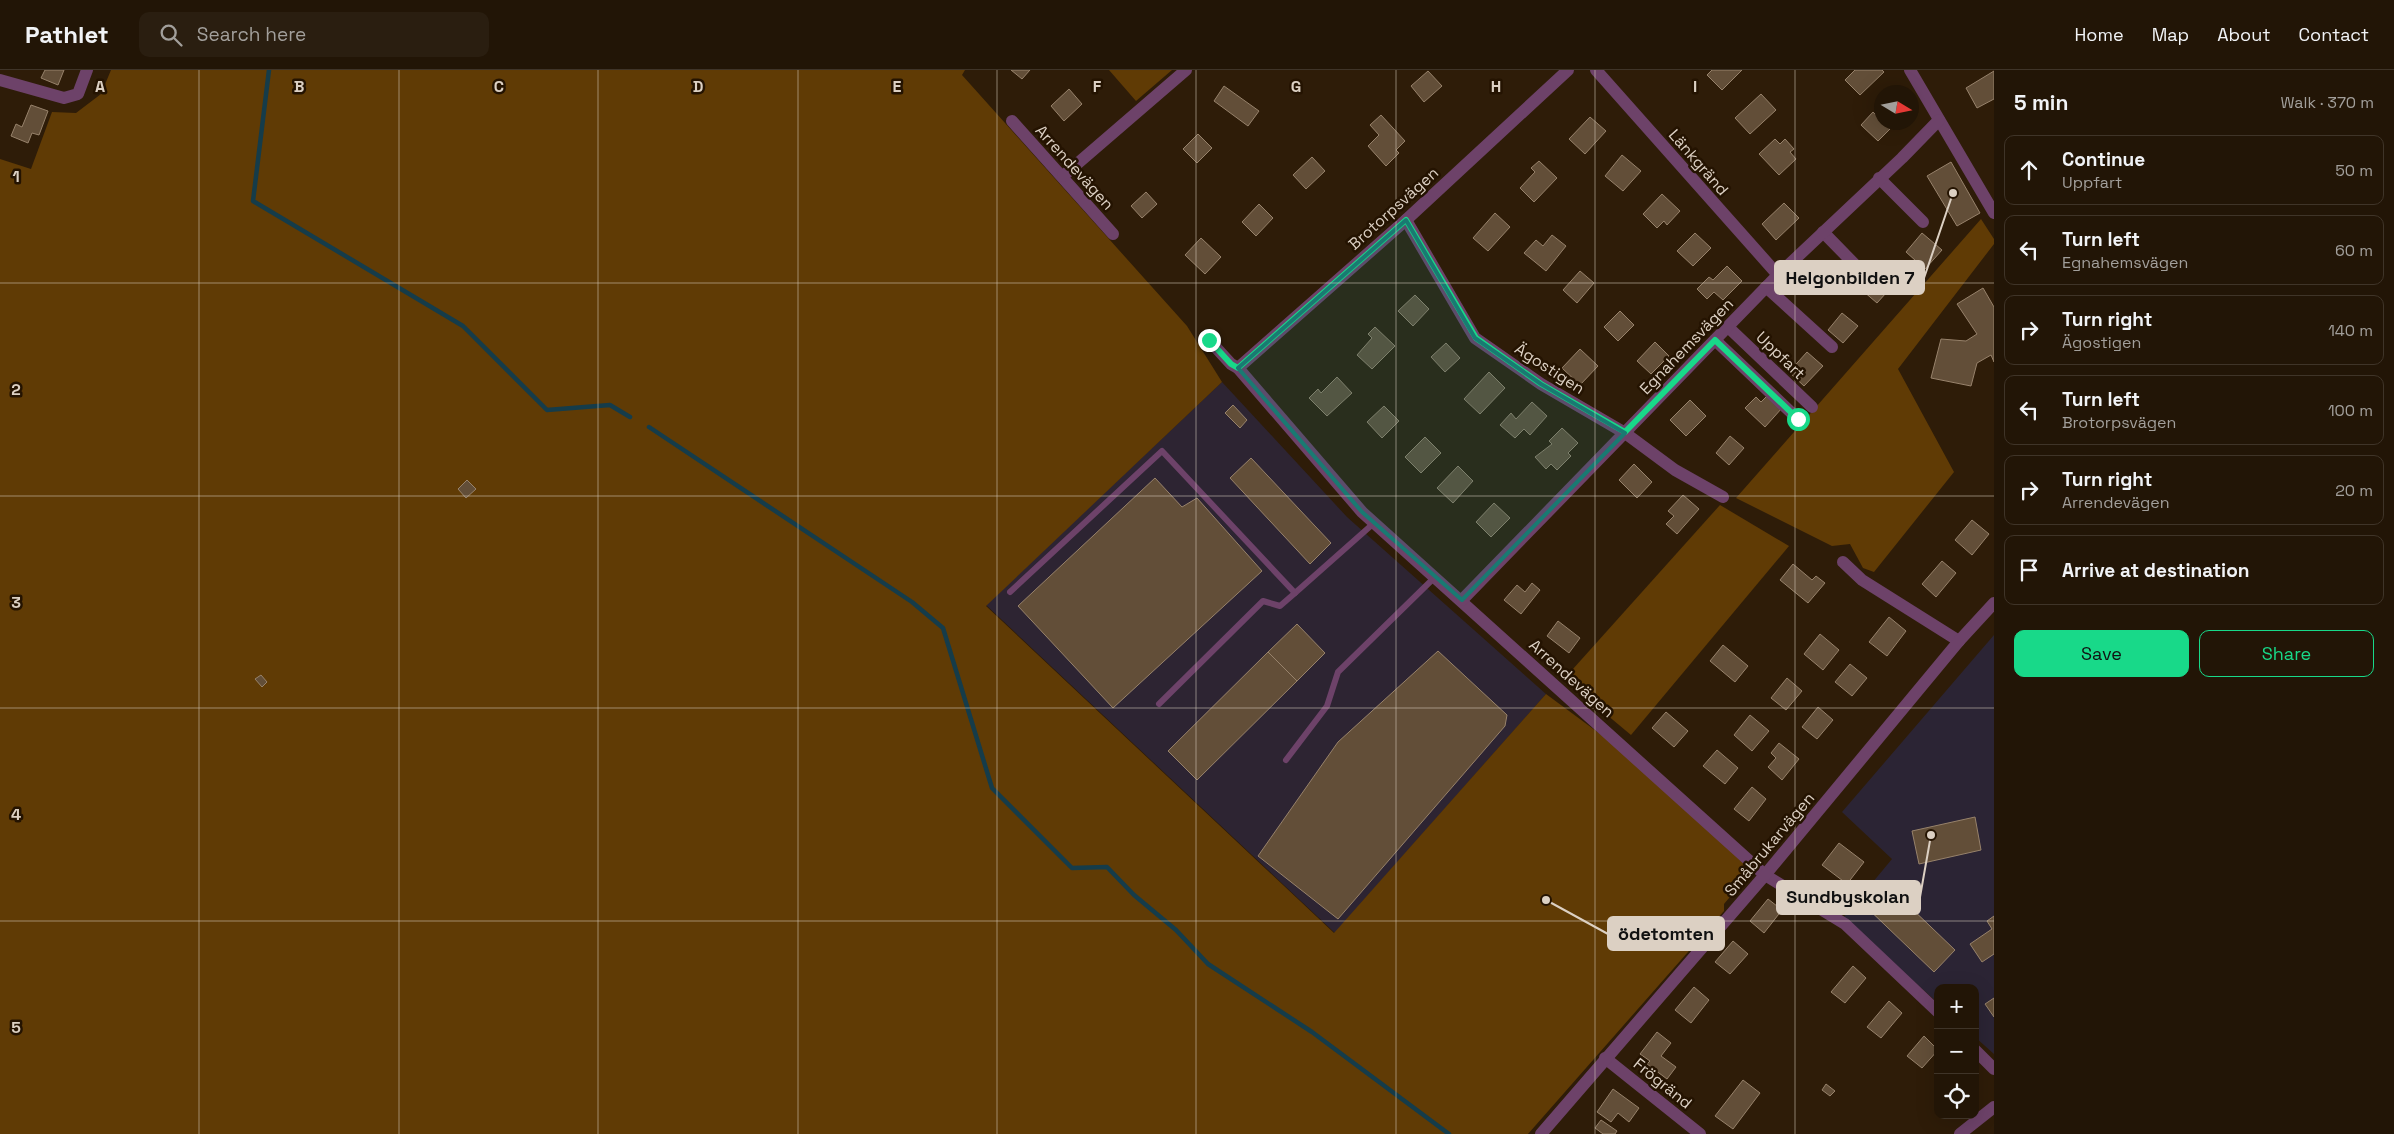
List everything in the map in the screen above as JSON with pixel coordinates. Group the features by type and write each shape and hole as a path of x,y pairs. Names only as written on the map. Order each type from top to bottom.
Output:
{"street":[{"path":"0,80 64,98 78,94 87,70"},
{"path":"1063,176 1186,70"},
{"name":"Brotorpsvägen","path":"1238,368 1406,220 1568,70"},
{"name":"Länkgränd","path":"1596,70 1778,275"},
{"path":"1910,70 1994,213"},
{"name":"Egnahemsvägen","path":"1462,600 1766,287 1939,120"},
{"name":"Arrendevägen","path":"1012,121 1113,234"},
{"path":"1879,178 1924,222"},
{"name":"Ägostigen","path":"1406,220 1476,338 1541,384 1625,432 1675,470 1723,496"},
{"path":"1823,232 1866,276"},
{"path":"1766,287 1832,347"},
{"name":"Uppfart","path":"1728,327 1812,407"},
{"name":"Arrendevägen","path":"1209,340 1231,364 1238,368 1362,512 1462,600 1765,875 1845,924 1934,1008"},
{"path":"1715,340 1798,419"},
{"path":"1844,562 1862,580 1960,641"},
{"name":"Småbrukarvägen","path":"1541,1134 1765,875 1994,602"},
{"path":"1979,1054 1994,1069"},
{"name":"Frögränd","path":"1605,1058 1700,1134"},
{"path":"1960,1134 1994,1107"}],"lane":[{"path":"1010,592 1162,451 1295,593"},
{"path":"1158,704 1263,601 1280,606 1374,523"},
{"path":"1286,760 1327,706 1338,672 1435,577"}],"highlighted area":[{"path":"1406,220 1475,338 1541,384 1625,433 1462,600 1362,512 1238,368"}],"shaded area":[{"path":"111,70 965,70 962,75 1187,326 1222,382 986,606 1334,933 1546,694 1657,776 1756,866 1724,904 1724,911 1528,1134 0,1134 0,159 31,169 52,112 76,113 101,94"},
{"path":"1109,70 1172,70 1136,101"},
{"path":"1981,219 1994,239 1994,244 1898,369 1954,472 1874,572 1863,568 1850,544 1832,546 1736,498"},
{"path":"1222,382 1347,517 1546,694 1335,933 986,605"},
{"path":"1720,505 1789,546 1631,735 1564,679"},
{"path":"1994,635 1994,1054 1979,1041 1979,984 1934,984 1934,999 1843,918 1892,859 1842,812"}],"building":[{"path":"45,70 64,70 58,85 41,78"},
{"path":"1011,70 1030,70 1022,79"},
{"path":"1712,70 1742,70 1722,90 1707,75"},
{"path":"1855,70 1882,70 1884,72 1860,95 1845,80"},
{"path":"1428,71 1442,86 1424,102 1411,86"},
{"path":"1994,71 1994,99 1977,108 1966,88"},
{"path":"1224,86 1259,111 1248,126 1214,101"},
{"path":"1069,89 1082,104 1064,121 1051,106"},
{"path":"1761,94 1776,110 1750,134 1735,118"},
{"path":"31,105 48,111 39,135 32,133 28,143 11,136 16,124 22,127"},
{"path":"1873,112 1874,130 1889,130 1878,141 1861,125"},
{"path":"1381,115 1405,141 1396,150 1399,153 1386,166 1368,146 1379,135 1370,125"},
{"path":"1590,117 1606,131 1585,154 1569,139"},
{"path":"1198,134 1212,148 1197,163 1183,149"},
{"path":"1775,139 1780,144 1785,139 1794,149 1790,152 1796,159 1779,175 1759,154"},
{"path":"1622,155 1641,171 1623,191 1605,176"},
{"path":"1312,157 1325,171 1306,189 1293,175"},
{"path":"1539,161 1557,178 1534,202 1520,188 1535,172 1531,168"},
{"path":"1951,162 1980,213 1957,226 1927,176"},
{"path":"1146,192 1157,204 1142,218 1131,206"},
{"path":"1662,194 1680,211 1667,225 1664,221 1657,228 1643,214"},
{"path":"1784,203 1799,218 1776,240 1762,224"},
{"path":"1259,204 1273,218 1256,236 1242,222"},
{"path":"1495,213 1510,227 1488,251 1473,238"},
{"path":"1695,233 1711,248 1693,266 1677,251"},
{"path":"1922,233 1942,250 1925,269 1906,252"},
{"path":"1552,235 1566,246 1546,271 1524,253 1536,240 1543,246"},
{"path":"1201,238 1221,257 1205,274 1185,255"},
{"path":"1727,266 1742,281 1723,300 1714,292 1707,299 1697,289 1709,277 1713,280"},
{"path":"1881,269 1896,282 1877,303 1863,291"},
{"path":"1580,271 1594,283 1577,303 1563,290"},
{"path":"1983,288 1994,307 1994,362 1991,355 1977,363 1971,386 1931,378 1941,339 1966,341 1977,334 1957,304"},
{"path":"1415,295 1429,309 1413,326 1398,311"},
{"path":"1620,311 1634,325 1618,341 1604,327"},
{"path":"1842,313 1858,326 1843,343 1828,330"},
{"path":"1375,327 1395,346 1372,369 1357,355 1372,338 1368,334"},
{"path":"1655,342 1669,356 1651,374 1637,361"},
{"path":"1446,343 1460,358 1445,372 1431,357"},
{"path":"1580,349 1598,366 1580,385 1562,368"},
{"path":"1807,352 1823,366 1804,386 1789,372"},
{"path":"1489,372 1505,388 1480,414 1464,399"},
{"path":"1337,377 1352,393 1327,416 1309,398 1318,389 1321,393"},
{"path":"1768,395 1782,408 1765,427 1745,408 1756,397 1761,402"},
{"path":"1690,400 1706,416 1686,436 1670,420"},
{"path":"1532,402 1547,416 1530,435 1524,429 1515,438 1500,425 1511,413 1516,419"},
{"path":"1233,405 1247,420 1240,428 1225,413"},
{"path":"1384,406 1399,421 1382,438 1367,422"},
{"path":"1562,428 1578,443 1568,453 1571,456 1557,470 1551,464 1546,469 1535,457 1552,444 1549,441"},
{"path":"1730,436 1744,448 1729,465 1716,453"},
{"path":"1425,437 1441,453 1421,473 1405,457"},
{"path":"1251,458 1331,543 1310,564 1230,478"},
{"path":"1634,464 1652,482 1637,498 1619,480"},
{"path":"1458,466 1473,481 1453,503 1437,488"},
{"path":"1155,478 1182,507 1197,498 1262,571 1113,708 1018,606"},
{"path":"467,480 476,489 466,498 458,489"},
{"path":"1683,495 1699,509 1677,534 1666,524 1674,516 1668,511"},
{"path":"1494,503 1510,518 1491,537 1476,522"},
{"path":"1972,520 1989,534 1972,555 1955,540"},
{"path":"1942,561 1956,573 1936,597 1922,584"},
{"path":"1793,564 1812,580 1816,576 1825,583 1808,603 1780,580"},
{"path":"1532,583 1540,590 1521,614 1504,600 1517,585 1525,592"},
{"path":"1889,617 1906,631 1887,656 1869,642"},
{"path":"1558,621 1580,638 1569,653 1547,636"},
{"path":"1297,624 1325,653 1297,681 1268,652"},
{"path":"1820,634 1839,650 1823,670 1804,654"},
{"path":"1723,645 1748,666 1735,682 1710,661"},
{"path":"1438,651 1507,715 1505,726 1338,919 1258,856 1338,742"},
{"path":"1268,652 1297,681 1197,780 1168,751"},
{"path":"1850,664 1867,678 1852,696 1835,682"},
{"path":"261,675 267,682 262,687 255,679"},
{"path":"1787,678 1802,691 1786,710 1771,698"},
{"path":"1818,707 1833,720 1817,739 1802,727"},
{"path":"1666,712 1688,731 1674,747 1652,728"},
{"path":"1750,715 1769,731 1752,751 1734,735"},
{"path":"1779,743 1799,759 1782,780 1768,767 1776,758 1771,753"},
{"path":"1717,750 1738,768 1725,784 1703,766"},
{"path":"1752,787 1766,799 1749,821 1734,809"},
{"path":"1975,817 1981,850 1919,864 1912,831"},
{"path":"1839,843 1864,862 1847,884 1822,865"},
{"path":"1883,881 1955,950 1934,972 1862,903"},
{"path":"1768,899 1782,910 1764,933 1750,921"},
{"path":"1994,916 1994,954 1982,962 1970,944 1992,929 1987,921"},
{"path":"1733,941 1748,954 1730,974 1715,962"},
{"path":"1853,966 1866,978 1845,1003 1831,992"},
{"path":"1694,987 1709,1000 1691,1023 1675,1010"},
{"path":"1994,998 1994,1017 1985,1004"},
{"path":"1889,1001 1902,1013 1881,1038 1867,1027"},
{"path":"1657,1032 1671,1043 1661,1056 1676,1067 1667,1079 1647,1064 1650,1061 1640,1054"},
{"path":"1924,1036 1934,1046 1934,1054 1922,1068 1907,1056"},
{"path":"1743,1080 1760,1093 1733,1129 1715,1116"},
{"path":"1826,1084 1835,1091 1830,1096 1822,1090"},
{"path":"1613,1089 1639,1108 1629,1122 1618,1113 1611,1122 1597,1112"},
{"path":"1601,1120 1617,1131 1615,1134 1603,1134 1595,1128"}],"waterway":[{"path":"269,70 253,201 463,326 547,410 610,405 630,417"},
{"path":"649,427 912,602 943,628 992,788 1072,868 1107,867 1134,895 1176,930 1208,964 1312,1032 1449,1134"}],"place":[{"name":"Helgonbilden 7","path":"1953,193"},
{"name":"Sundbyskolan","path":"1931,835"},
{"name":"ödetomten","path":"1546,900"}],"route":[{"path":"1209,340 1231,364 1238,368 1406,220 1476,338 1541,384 1625,432 1715,340 1798,419"}]}
